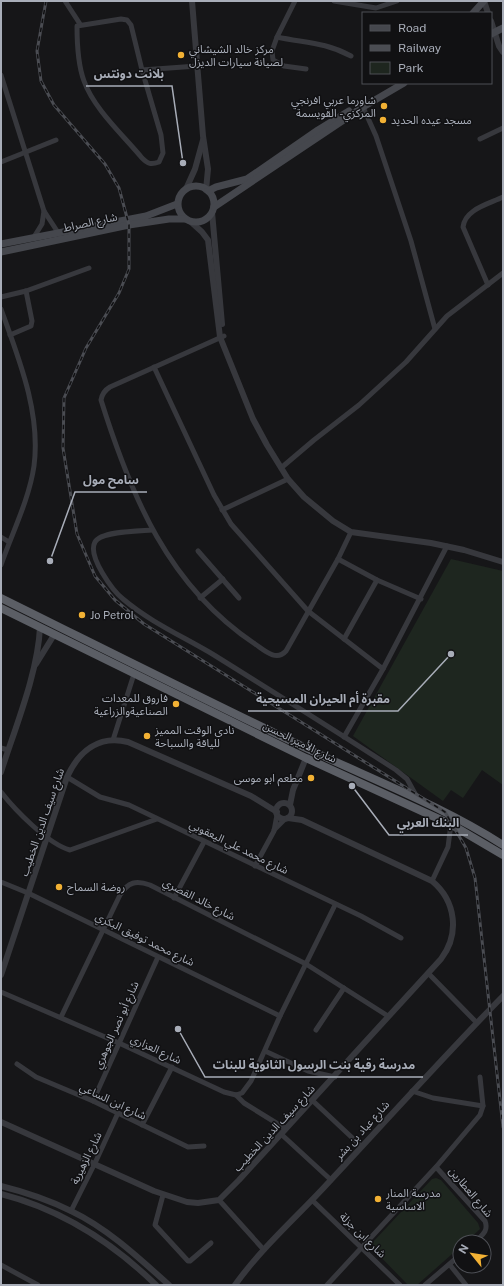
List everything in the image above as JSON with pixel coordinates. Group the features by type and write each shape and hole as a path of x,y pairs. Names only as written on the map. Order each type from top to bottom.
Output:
{"highway":[{"name":"شارع الأمير الحسن","path":"2,596 210,702 451,815 502,843"},
{"name":"شارع الأمير الحسن","path":"1,608 306,758 452,825 503,855"}],"main road":[{"path":"474,12 484,1"},
{"path":"493,34 503,28"},
{"path":"207,190 247,179 318,130 393,84"},
{"path":"213,209 212,196 207,190 198,186 186,189 178,198 178,210 188,220 203,221 213,209 363,107 402,84"},
{"name":"شارع الصراط","path":"2,250 32,239 146,216 178,204"},
{"name":"شارع الصراط","path":"2,250 129,225 169,219 188,220"}],"street":[{"path":"65,1 80,24"},
{"path":"192,1 203,136 208,169 207,190"},
{"path":"295,1 277,37 272,51 273,60 284,66 306,69"},
{"path":"334,1 376,8 397,1"},
{"path":"484,1 488,12"},
{"path":"122,19 127,20 131,25 163,146 162,158 159,162 154,164 146,162 142,158 102,110 87,89 80,68 77,28 80,24 122,19"},
{"path":"493,34 503,52"},
{"path":"277,37 331,46 351,56"},
{"path":"142,70 198,66"},
{"path":"1,75 44,210 59,234"},
{"path":"363,107 376,136 411,241 434,329"},
{"path":"480,139 503,128"},
{"path":"186,189 195,169 203,136"},
{"path":"1,162 56,140"},
{"path":"488,285 463,227 464,221 473,211 503,197"},
{"path":"213,209 222,337"},
{"path":"32,239 40,230 44,210"},
{"path":"188,220 202,232 208,240 222,337 226,351 253,419 288,479 310,504 351,532 447,546 503,562"},
{"path":"1,297 26,291 89,268"},
{"path":"281,468 359,405 406,362 447,316 503,273"},
{"path":"10,335 29,328 32,324 26,291"},
{"path":"1,309 29,396 35,446 34,468 30,485 1,565"},
{"path":"222,337 106,389 101,400 120,457 152,530 167,555 200,598 236,631 275,656 282,655 286,651 338,559 351,532"},
{"path":"154,367 230,524 264,564 308,611 383,668"},
{"path":"222,510 288,479"},
{"path":"152,530 110,534 99,537 95,541 93,548 98,563 116,592 138,610 252,679 404,776 411,784 418,800"},
{"path":"1,537 9,542"},
{"path":"344,737 421,599 447,546"},
{"path":"198,550 239,598"},
{"path":"338,559 377,580 421,599"},
{"path":"200,598 223,579"},
{"path":"344,639 377,580"},
{"path":"1,772 32,673 40,627"},
{"path":"32,673 54,634"},
{"path":"113,740 134,674"},
{"name":"شارع سيف الدين الخطيب","path":"1,975 67,777 74,764 87,748 113,740 128,742 265,803 286,818 302,820 432,881 442,891 448,902 453,918 453,934 446,953 313,1101 219,1200"},
{"path":"1,748 8,750"},
{"path":"255,866 274,831 286,818 291,808 293,790 306,758"},
{"name":"شارع محمد علي اليعقوبي","path":"67,777 100,797 122,803 157,819 401,938"},
{"path":"274,831 277,807 282,804 293,790"},
{"path":"1,792 26,820 70,850 157,819"},
{"name":"شارع سيف الدين الخطيب","path":"265,803 282,804 291,808 302,820"},
{"path":"432,881 448,847 452,825 451,815"},
{"path":"174,898 204,842"},
{"name":"شارع محمد توفيق البكري","path":"1,882 28,893 280,1016"},
{"name":"شارع خالد القصري","path":"61,1017 102,929 124,888 132,883 139,882 150,885 306,964 388,1016"},
{"path":"236,1096 247,1088 280,1016 335,905"},
{"name":"شارع أبو نصر الجوهري","path":"93,1101 158,957"},
{"path":"428,973 477,1023"},
{"path":"316,1030 344,988"},
{"name":"شارع العزاري","path":"1,992 61,1017 224,1092 236,1096 284,1132 331,1180"},
{"name":"شارع عباد بن بشر","path":"236,1283 264,1250 503,996"},
{"path":"265,1051 308,1071 335,1077"},
{"name":"شارع ابن الساعي","path":"17,1064 36,1078 93,1101 190,1147 204,1146"},
{"path":"142,1125 172,1067"},
{"path":"328,1285 361,1246 436,1167 477,1119 483,1106 480,1076"},
{"path":"412,1091 433,1098 483,1106"},
{"path":"313,1101 361,1146"},
{"name":"شارع الزهيرية","path":"71,1211 95,1164 118,1113"},
{"path":"1,1122 163,1195 187,1202 198,1203 219,1200 264,1250"},
{"name":"شارع العطارين","path":"436,1167 485,1221 487,1226 484,1234"},
{"path":"1,1186 29,1194 71,1211 116,1240 169,1285"},
{"path":"1,1194 33,1205 82,1228 105,1242 156,1285"},
{"path":"163,1195 155,1225 188,1261 211,1243"},
{"name":"شارع ابن جزلة","path":"312,1200 400,1285"},
{"path":"1,1265 38,1285"},
{"path":"425,1285 450,1265 466,1285"}],"green space":[{"path":"451,559 503,571 503,785 482,770 463,798 451,790 443,801 353,736"},
{"path":"436,1178 441,1180 478,1223 480,1229 475,1234 452,1234 452,1254 417,1285 408,1285 374,1250 373,1242 432,1179"}],"railway":[{"path":"46,1 37,51 41,81 54,105 105,164 119,188 129,225 129,269 119,293 86,348 64,398 63,448 77,534 95,576 115,600 144,624 445,812 466,848 475,878 503,1127"}],"place":[{"name":"مركز خالد الشيشاني لصيانة سيارات الديزل","path":"181,55"},
{"name":"شاورما عربي افرنجي المركزي - القويسمة","path":"384,106"},
{"name":"مسجد عيده الحديد","path":"383,120"},
{"name":"بلانت دونتس","path":"183,163"},
{"name":"سامح مول","path":"50,561"},
{"name":"Jo Petrol","path":"82,615"},
{"name":"مقبرة أم الحيران المسيحية","path":"451,654"},
{"name":"فاروق للمعدات الصناعيةوالزراعية","path":"176,704"},
{"name":"نادي الوقت المميز للياقة والسباحة","path":"147,736"},
{"name":"مطعم ابو موسى","path":"311,778"},
{"name":"البنك العربي","path":"352,786"},
{"name":"روضة السماح","path":"59,887"},
{"name":"مدرسة رقية بنت الرسول الثانوية للبنات","path":"178,1029"},
{"name":"مدرسة المنار الاساسية","path":"378,1199"}]}
